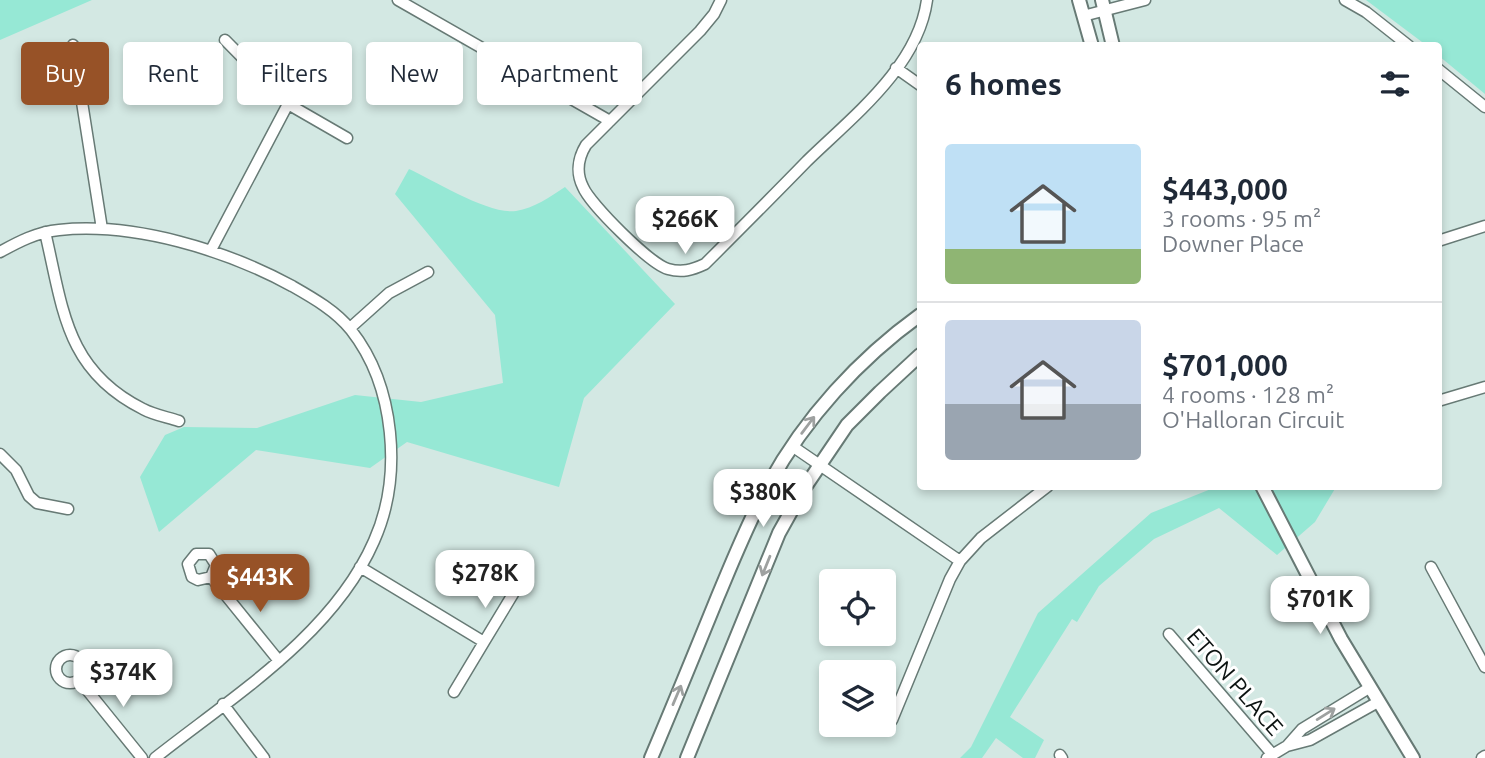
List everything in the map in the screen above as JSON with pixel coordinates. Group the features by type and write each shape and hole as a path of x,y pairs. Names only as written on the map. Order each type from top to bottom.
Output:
{"street":[{"path":"398,0 610,121"},
{"path":"721,0 700,31 582,151 578,171 590,200 650,259 664,268 686,272 705,264 874,94 915,39 927,0"},
{"path":"1079,0 1091,42"},
{"path":"1083,16 1103,5 1145,0"},
{"path":"1345,0 1366,12 1404,42"},
{"path":"1103,5 1112,42"},
{"path":"225,40 237,52"},
{"path":"896,68 917,83"},
{"path":"1442,72 1485,107"},
{"path":"82,105 102,229"},
{"path":"211,250 287,105"},
{"path":"290,105 347,138"},
{"path":"1442,240 1485,226"},
{"path":"0,253 20,240 45,232 80,228 170,239 211,250 269,274 332,312 350,328 368,355 379,382 391,448 390,481 384,512 374,541 360,568 324,615 279,661 155,758"},
{"path":"45,232 67,324 74,344 85,362 107,386 143,410 179,421"},
{"path":"350,328 389,293 428,272"},
{"path":"651,758 748,523 769,483 792,446 845,381 881,346 917,317"},
{"path":"687,758 779,533 819,465 847,425 917,358"},
{"path":"1442,400 1485,387"},
{"path":"792,446 960,561"},
{"path":"0,454 16,470 29,496 37,503 68,509"},
{"path":"896,710 960,561 981,538 1043,490"},
{"path":"1263,490 1369,688 1413,758"},
{"path":"1431,567 1485,667"},
{"path":"360,568 484,642"},
{"path":"211,577 279,661"},
{"path":"454,692 513,594"},
{"name":"ETON PLACE","path":"1169,634 1270,756"},
{"path":"79,680 142,758"},
{"path":"1270,756 1287,746 1302,729 1369,688"},
{"path":"1287,746 1303,743 1378,702"},
{"path":"223,704 264,758"}],"green space":[{"path":"0,0 92,0 0,40"},
{"path":"1366,0 1485,0 1485,94 1442,58 1442,42 1422,42"},
{"path":"409,169 477,203 505,211 516,211 542,202 565,187 675,304 584,398 559,487 407,442 370,468 256,450 159,532 140,477 165,435 184,427 257,428 355,395 421,402 503,383 495,315 395,194"},
{"path":"1208,490 1334,490 1315,522 1277,555 1219,508 1154,539 1099,586 1077,622 1072,619 1010,717 1044,740 1035,758 1023,758 996,738 982,758 960,758 971,747 1038,613 1151,513"}]}
